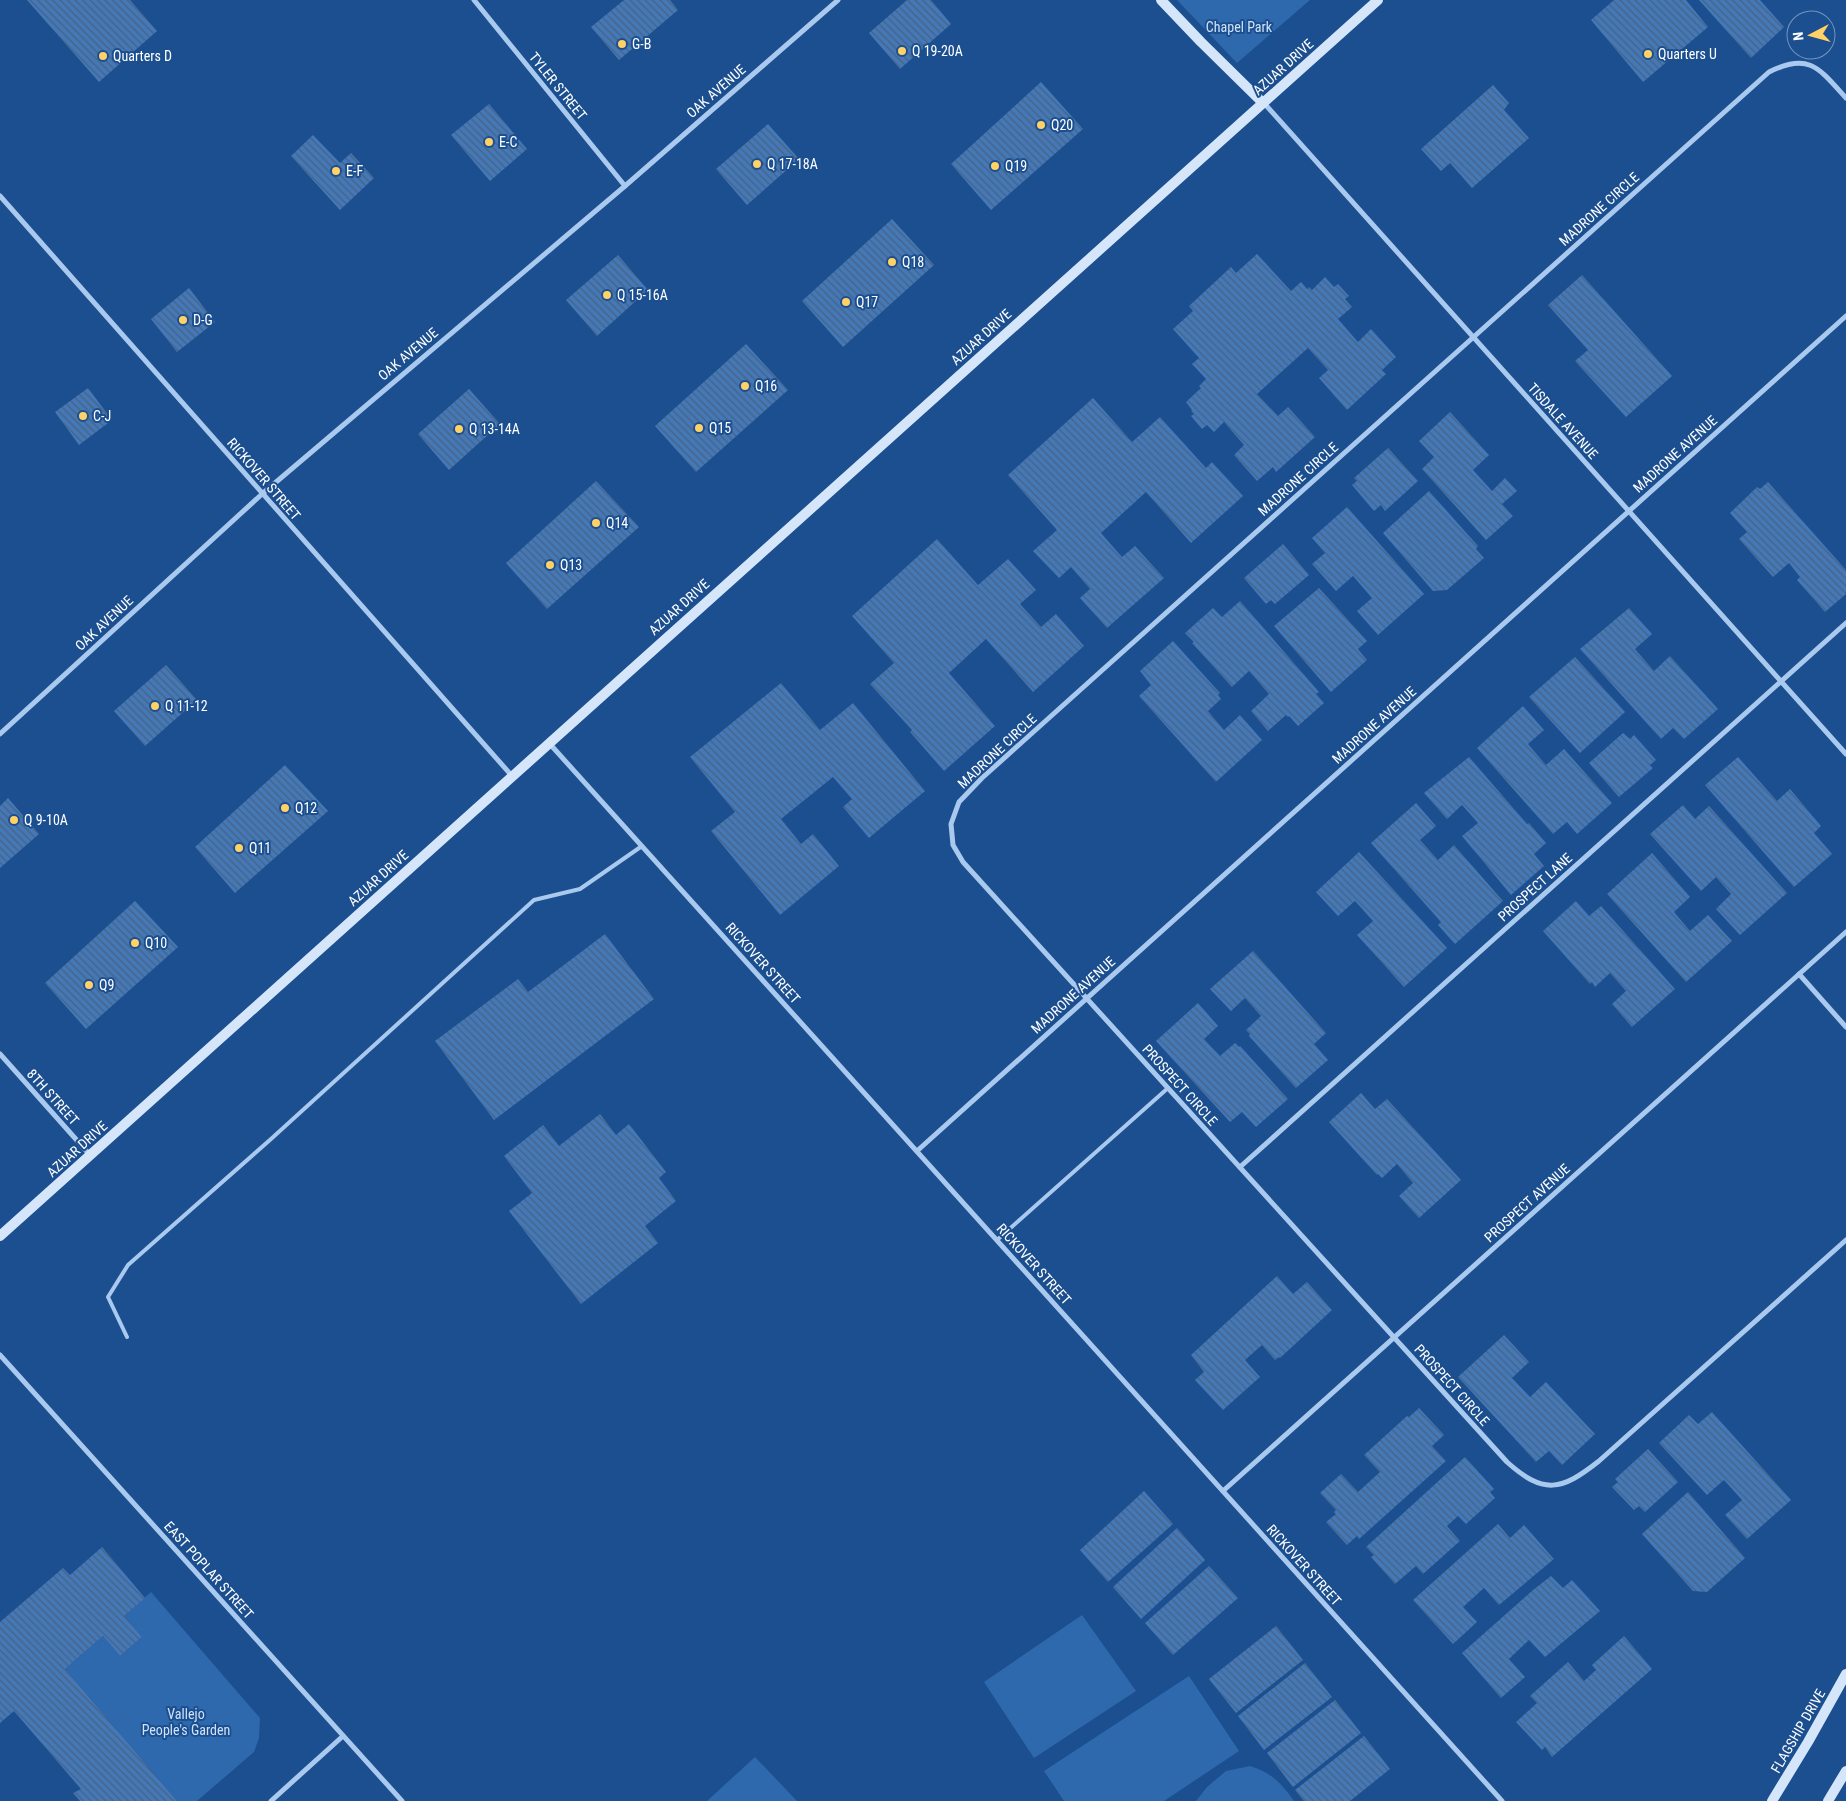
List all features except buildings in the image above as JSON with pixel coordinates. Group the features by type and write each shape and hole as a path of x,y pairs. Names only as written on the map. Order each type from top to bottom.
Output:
{"main road":[{"path":"1162,0 1201,42 1263,103"},
{"name":"AZUAR DRIVE","path":"0,1236 1378,0"},
{"name":"FLAGSHIP DRIVE","path":"1772,1801 1846,1674"},
{"path":"1828,1801 1846,1771"}],"street":[{"name":"TYLER STREET","path":"474,0 625,186"},
{"name":"OAK AVENUE","path":"0,734 262,494 625,186 838,0"},
{"name":"MADRONE CIRCLE","path":"1086,998 963,862 954,845 951,824 959,802 982,778 1769,72 1784,65 1799,62 1817,68 1846,98"},
{"name":"TISDALE AVENUE","path":"1263,103 1846,754"},
{"name":"RICKOVER STREET","path":"0,196 512,776"},
{"name":"MADRONE AVENUE","path":"917,1151 1846,316"},
{"name":"PROSPECT LANE","path":"1240,1167 1846,623"},
{"name":"RICKOVER STREET","path":"549,742 1502,1801"},
{"name":"PROSPECT AVENUE","path":"1223,1492 1846,932"},
{"path":"1799,974 1846,1027"},
{"name":"PROSPECT CIRCLE","path":"1086,998 1507,1462 1523,1476 1540,1485 1560,1484 1579,1476 1599,1461 1846,1240"},
{"name":"8TH STREET","path":"0,1054 90,1155"},
{"name":"EAST POPLAR STREET","path":"0,1355 402,1801"},
{"path":"271,1801 343,1736"}],"lane":[{"path":"127,1337 108,1297 128,1265 271,1139 534,900 580,889 642,846"},
{"path":"997,1240 1168,1088"}],"green space":[{"name":"Chapel Park","path":"1177,0 1310,0 1237,63"},
{"name":"Vallejo People's Garden","path":"151,1592 260,1718 259,1738 254,1752 197,1801 177,1801 65,1669 103,1636 120,1656 142,1637 124,1616"},
{"path":"1082,1615 1136,1691 1034,1758 984,1682"},
{"path":"1189,1676 1239,1751 1164,1801 1064,1801 1044,1771"},
{"path":"755,1757 797,1801 707,1801"},
{"path":"1250,1766 1275,1779 1294,1801 1196,1801 1207,1787 1226,1771"}],"place":[{"name":"G-B","path":"622,44"},
{"name":"Q 19-20A","path":"902,51"},
{"name":"Quarters U","path":"1648,54"},
{"name":"Quarters D","path":"103,56"},
{"name":"Q20","path":"1041,125"},
{"name":"E-C","path":"489,142"},
{"name":"Q 17-18A","path":"757,164"},
{"name":"Q19","path":"995,166"},
{"name":"E-F","path":"336,171"},
{"name":"Q18","path":"892,262"},
{"name":"Q 15-16A","path":"607,295"},
{"name":"Q17","path":"846,302"},
{"name":"D-G","path":"183,320"},
{"name":"Q16","path":"745,386"},
{"name":"C-J","path":"83,416"},
{"name":"Q15","path":"699,428"},
{"name":"Q 13-14A","path":"459,429"},
{"name":"Q14","path":"596,523"},
{"name":"Q13","path":"550,565"},
{"name":"Q 11-12","path":"155,706"},
{"name":"Q12","path":"285,808"},
{"name":"Q 9-10A","path":"14,820"},
{"name":"Q11","path":"239,848"},
{"name":"Q10","path":"135,943"},
{"name":"Q9","path":"89,985"}]}
